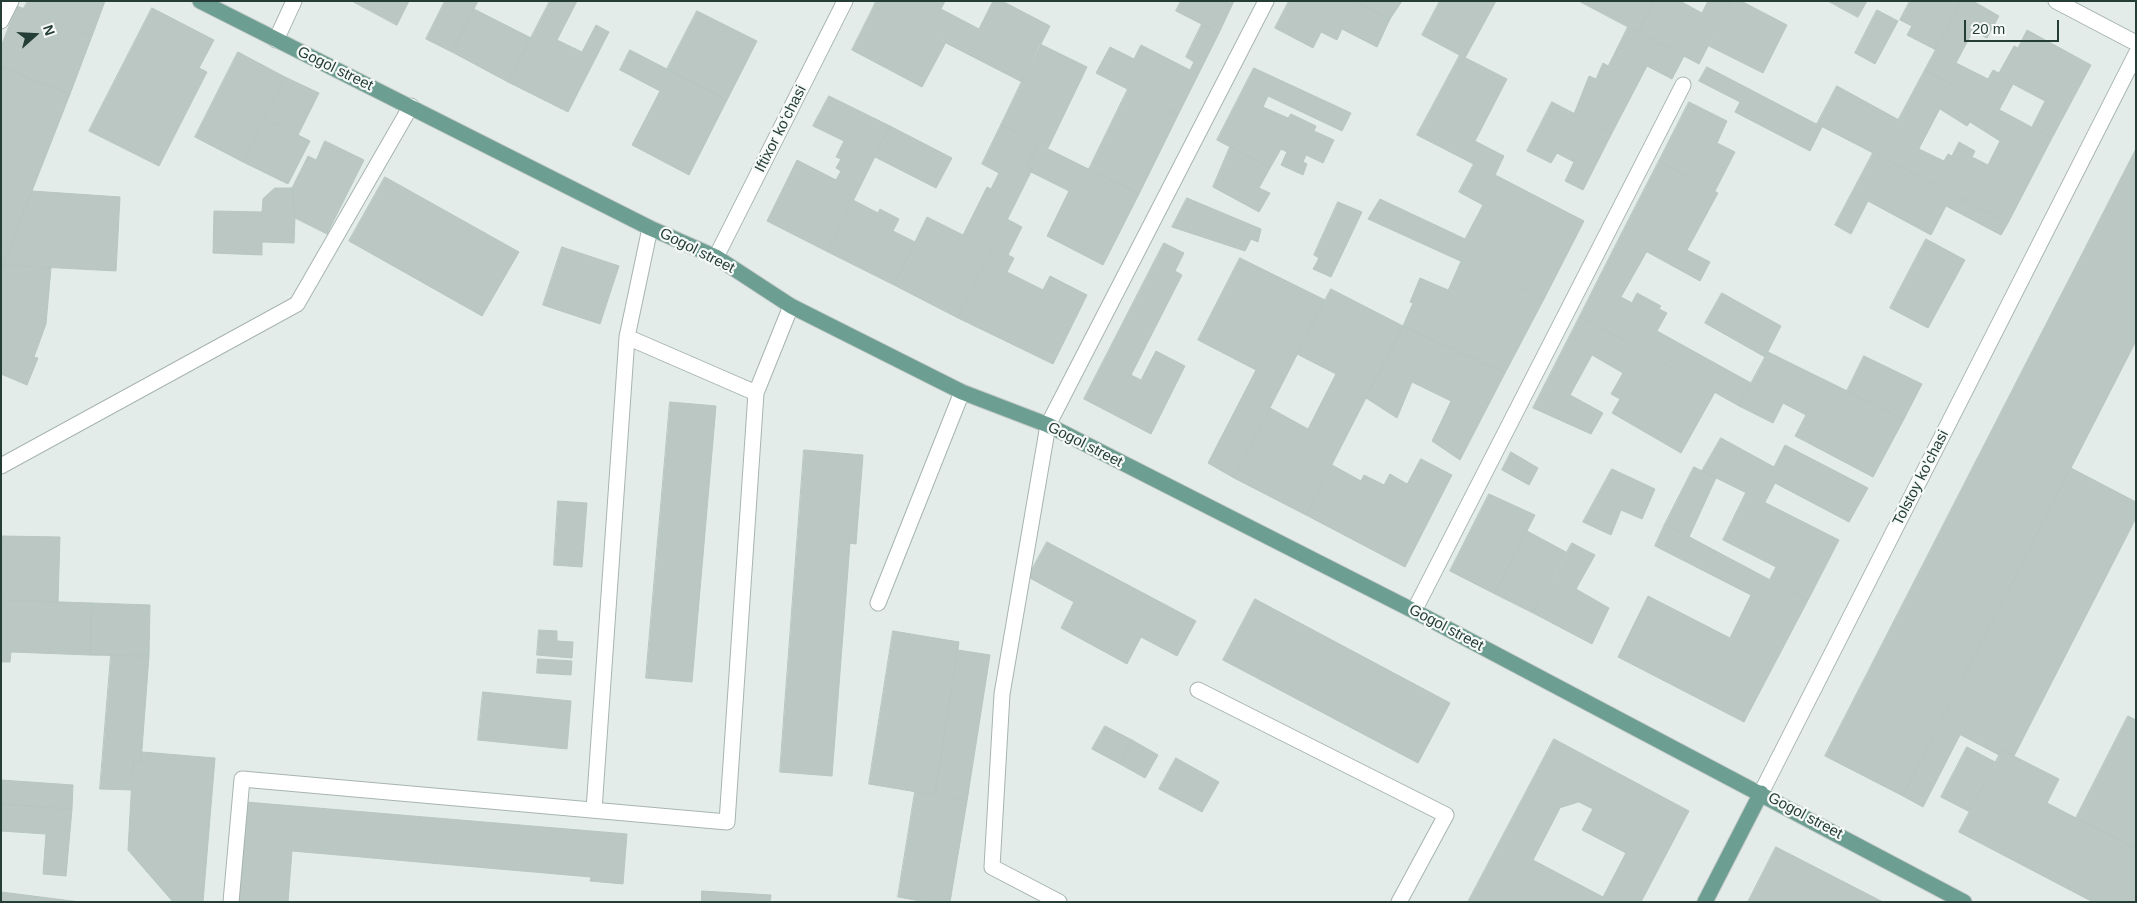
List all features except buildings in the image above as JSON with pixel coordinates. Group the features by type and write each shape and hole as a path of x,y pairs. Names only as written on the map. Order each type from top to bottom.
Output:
{"main road":[{"name":"Gogol street","path":"200,1 650,228 716,257 791,306 962,392 1048,426 1414,611 1964,902"},
{"name":"Tolstoy ko'chasi","path":"1705,902 1761,793"}],"street":[{"path":"1,21 11,1"},
{"path":"276,40 294,1"},
{"name":"Iftixor koʻchasi","path":"716,257 846,1"},
{"path":"1059,902 992,866 1002,694 1048,426 1266,1"},
{"path":"2056,1 2136,43"},
{"name":"Tolstoy ko'chasi","path":"1761,793 2136,54"},
{"path":"1414,611 1683,85"},
{"path":"1,466 298,304 411,106"},
{"path":"594,810 627,337 650,228"},
{"path":"231,902 242,779 727,822 756,393 791,306"},
{"path":"627,337 756,393"},
{"path":"878,603 962,392"},
{"path":"1198,690 1446,816 1399,902"}]}
